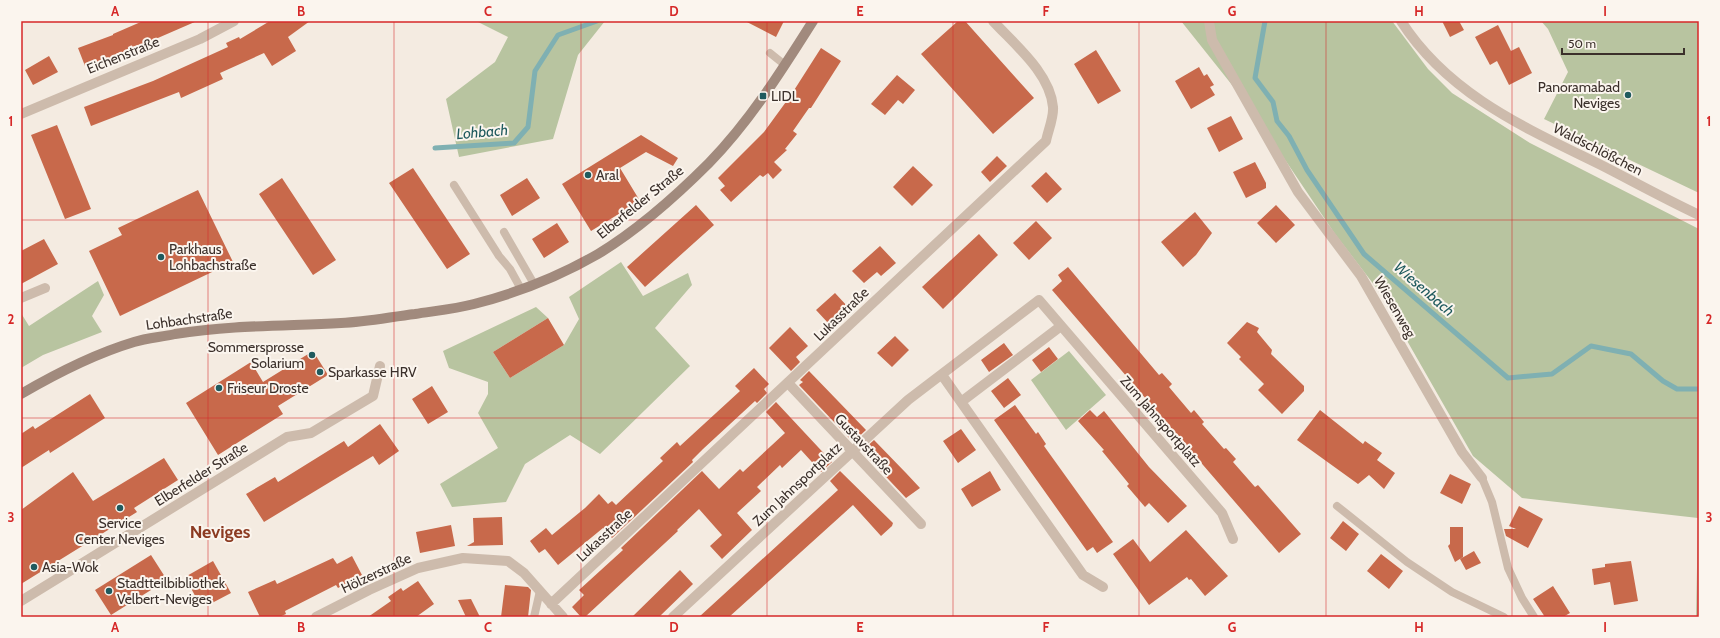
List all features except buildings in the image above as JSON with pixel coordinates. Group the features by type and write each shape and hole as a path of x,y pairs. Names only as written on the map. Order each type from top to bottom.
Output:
{"main road":[{"name":"Elberfelder Straße","path":"372,320 472,305 534,284 599,253 629,232 676,194 710,162 740,127 785,65 813,21"},
{"name":"Lohbachstraße","path":"21,394 68,368 101,353 142,340 233,326 343,323 372,320"}],"street":[{"name":"Eichenstraße","path":"21,114 200,39 234,21"},
{"name":"Lukasstraße","path":"551,604 1046,141 1053,108 1048,87 1033,65 993,21"},
{"name":"Wiesenweg","path":"1209,21 1212,40 1298,192 1362,276 1462,452 1482,478"},
{"name":"Waldschlößchen","path":"1401,21 1412,38 1458,85 1494,109 1699,216"},
{"path":"21,298 45,288"},
{"name":"Zum Jahnsportplatz","path":"673,617 908,400 1039,300 1222,513 1233,538"},
{"path":"961,402 1061,326"},
{"name":"Elberfelder Straße","path":"21,601 286,437 311,433 373,396 380,366"},
{"path":"942,375 1083,575 1103,586"},
{"name":"Gustavstraße","path":"788,383 921,524"},
{"name":"Hölzerstraße","path":"316,617 418,568 463,558 508,561 524,573 563,617"}],"lane":[{"path":"770,53 785,65"},
{"path":"454,185 499,256 510,269 521,289"},
{"path":"504,232 534,284"},
{"name":"Wiesenweg","path":"1482,478 1492,502 1508,568 1522,598 1534,617"},
{"path":"1337,506 1407,562 1452,592 1504,617"},
{"path":"534,617 540,591"}],"green space":[{"path":"476,21 605,21 578,55 553,139 459,157 446,99 495,62 508,37"},
{"path":"1181,21 1392,21 1428,69 1452,93 1530,143 1699,229 1699,617 1696,617 1698,518 1522,498 1473,456 1378,290 1335,234 1248,105"},
{"name":"Panoramabad Neviges","path":"1541,21 1699,21 1699,193 1544,119 1568,72 1548,29"},
{"path":"621,262 643,296 688,273 692,285 655,328 690,366 600,454 570,435 525,464 506,502 452,507 440,484 498,448 478,413 488,394 488,382 449,368 443,351 536,307 548,318 493,352 510,378 564,345 579,319 569,297"},
{"path":"98,281 104,295 92,316 102,332 43,355 21,368 21,313 29,326"},
{"path":"1069,351 1106,395 1066,430 1031,380"}],"waterway":[{"name":"Lohbach","path":"435,148 514,143 528,127 535,71 558,35 597,21"},
{"name":"Wiesenbach","path":"1265,21 1255,78 1273,102 1277,121 1289,136 1307,170 1364,254 1508,378 1552,374 1591,346 1631,354 1663,381 1677,389 1699,389"}],"place":[{"name":"Panoramabad Neviges","path":"1628,95"},
{"name":"LIDL","path":"763,96"},
{"name":"Aral","path":"588,175"},
{"name":"Parkhaus Lohbachstraße","path":"161,257"},
{"name":"Sommersprosse Solarium","path":"312,355"},
{"name":"Sparkasse HRV","path":"320,372"},
{"name":"Friseur Droste","path":"219,388"},
{"name":"Service Center Neviges","path":"120,508"},
{"name":"Asia-Wok","path":"34,567"},
{"name":"Stadtteilbibliothek Velbert-Neviges","path":"109,591"}],"district":[{"name":"Neviges","path":"220,532"}]}
